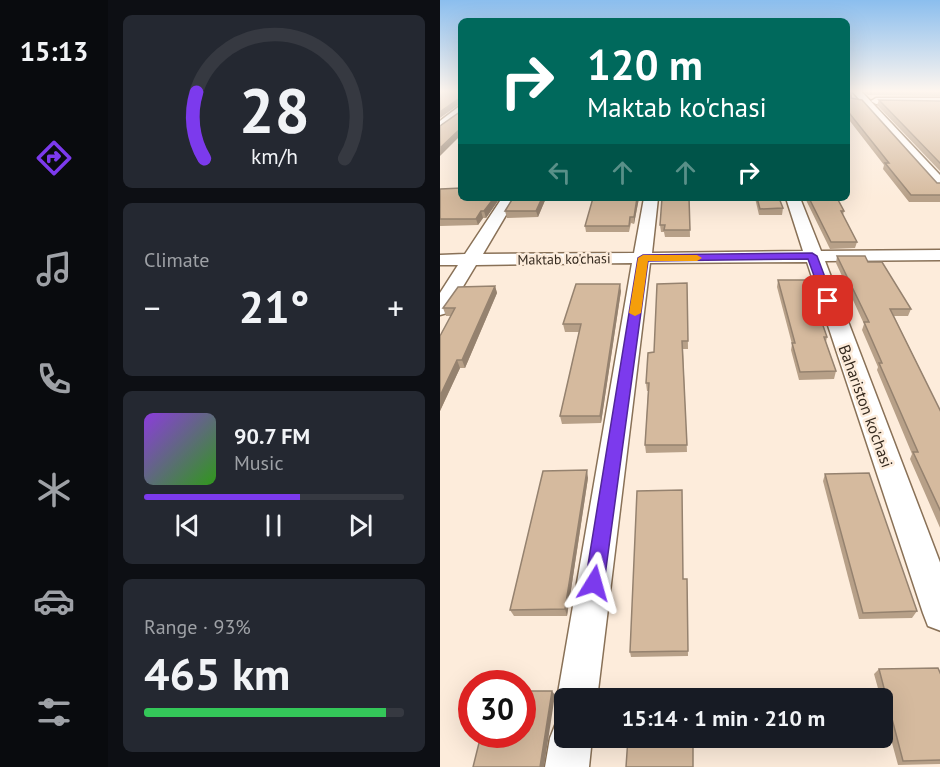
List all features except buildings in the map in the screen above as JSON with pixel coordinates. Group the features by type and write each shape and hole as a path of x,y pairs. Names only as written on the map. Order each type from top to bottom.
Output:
{"street":[{"path":"889,127 941,185"},
{"path":"440,309 507,201"},
{"path":"579,688 651,201"},
{"name":"Bahariston ko'chasi","path":"794,201 941,613"},
{"name":"Maktab ko'chasi","path":"440,260 941,255"},
{"path":"567,767 570,748"}],"slow traffic":[{"path":"635,313 643,258 697,258"}],"route":[{"path":"594,583 643,258 812,256 828,301"}]}
